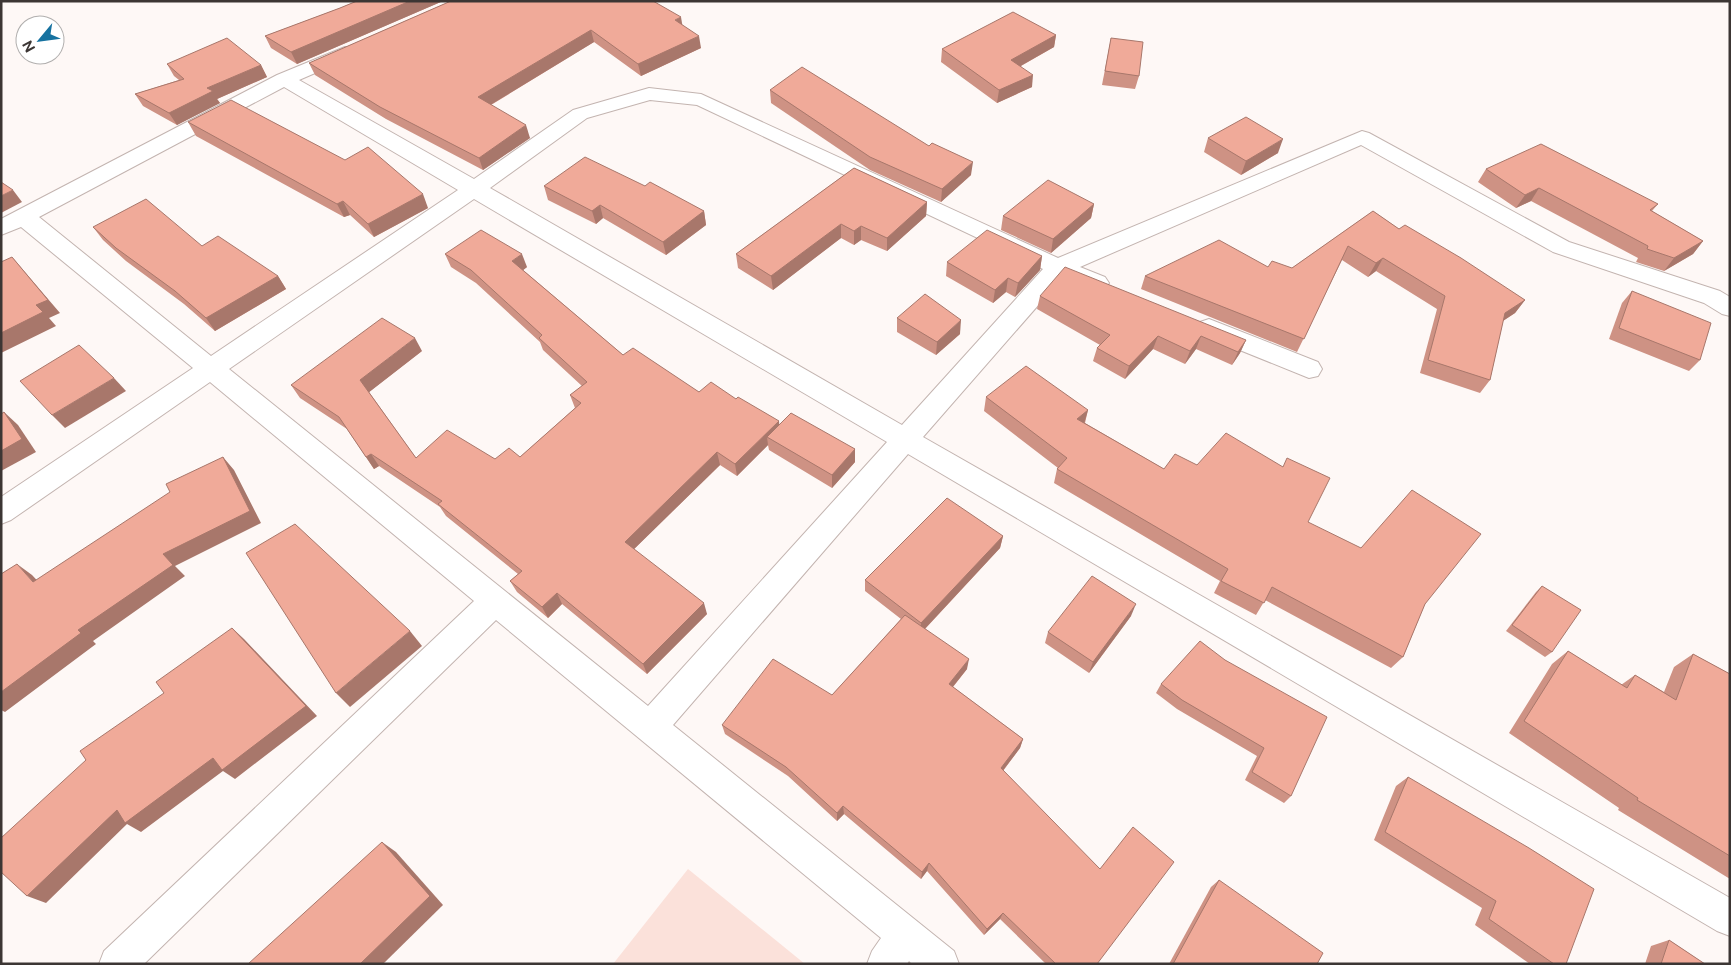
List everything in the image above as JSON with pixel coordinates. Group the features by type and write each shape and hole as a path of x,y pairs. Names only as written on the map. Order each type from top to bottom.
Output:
{"street":[{"path":"365,44 284,79 13,222 210,370 941,964"},
{"path":"284,79 1730,918"},
{"path":"1,512 473,190 580,114 648,94 701,100 1058,267 1121,292"},
{"path":"650,728 1058,267 1362,137 1561,248 1724,298"},
{"path":"1192,321 1309,369"},
{"path":"117,964 495,601"},
{"path":"885,964 905,935"}],"shaded area":[{"path":"688,869 805,964 613,964"}],"building":[{"path":"357,1 410,1 291,52 265,36 340,8"},
{"path":"451,1 653,1 681,17 675,20 699,36 638,64 591,30 478,97 526,125 479,158 380,107 309,63"},
{"path":"1013,12 1056,35 1011,60 1033,75 999,90 942,49"},
{"path":"227,38 261,65 207,88 213,91 169,113 135,94 184,79 167,64"},
{"path":"1111,38 1143,42 1139,76 1105,71"},
{"path":"802,67 929,146 932,143 973,162 942,189 870,157 770,90"},
{"path":"231,100 345,160 368,147 423,194 368,224 343,201 337,204 188,122"},
{"path":"1246,117 1283,139 1246,161 1208,138"},
{"path":"1541,144 1658,204 1650,210 1703,241 1674,258 1647,249 1648,246 1539,188 1525,195 1486,169"},
{"path":"585,157 645,186 650,182 704,211 663,242 600,205 592,211 544,186"},
{"path":"854,168 927,202 887,238 861,226 854,231 841,224 771,276 736,254"},
{"path":"1048,180 1094,204 1053,239 1003,216"},
{"path":"1,182 13,190 1,196"},
{"path":"146,199 202,246 218,236 278,276 206,318 175,291 116,248 93,227"},
{"path":"1373,211 1399,229 1405,225 1461,258 1525,300 1505,313 1490,380 1428,360 1445,296 1383,258 1376,263 1348,246 1304,339 1145,276 1219,240 1268,267 1272,261 1292,268"},
{"path":"481,230 522,254 512,261 623,355 633,348 699,392 711,382 736,399 738,397 779,421 735,464 717,452 625,542 704,603 643,664 557,593 542,607 510,581 522,571 438,504 442,501 371,454 366,457 339,417 291,385 382,318 415,338 360,380 416,458 447,430 495,459 509,448 520,457 581,403 570,395 587,382 539,338 542,335 471,270 445,254"},
{"path":"987,230 1042,256 1018,283 1008,278 995,290 947,262"},
{"path":"12,257 48,300 36,305 43,312 1,333 1,262"},
{"path":"1065,267 1246,340 1238,352 1201,336 1190,351 1158,336 1129,366 1097,348 1110,335 1040,296"},
{"path":"1632,291 1711,323 1700,360 1619,328"},
{"path":"925,294 961,320 937,342 897,318"},
{"path":"79,345 114,378 52,415 20,381"},
{"path":"1026,366 1088,410 1077,419 1164,469 1175,454 1197,465 1226,433 1283,467 1287,458 1330,478 1308,522 1361,548 1412,490 1481,534 1425,604 1403,657 1272,587 1264,603 1221,581 1228,569 1057,469 1067,458 986,397"},
{"path":"4,412 22,439 1,451 1,414"},
{"path":"791,413 855,449 832,475 767,437"},
{"path":"223,457 250,511 163,554 173,565 78,630 81,633 1,692 1,574 17,564 33,582 170,492 166,484"},
{"path":"947,498 1003,536 921,623 865,580"},
{"path":"295,524 410,631 336,693 246,553"},
{"path":"1092,576 1136,604 1093,662 1048,632"},
{"path":"1542,586 1581,610 1552,652 1512,625"},
{"path":"905,615 969,659 949,684 1023,739 1001,768 1100,869 1133,827 1174,862 1097,964 1056,964 1003,913 987,929 929,863 922,872 843,806 837,813 786,767 722,725 773,659 832,695"},
{"path":"232,628 306,706 222,770 213,758 125,823 117,810 27,896 1,872 1,838 86,760 80,751 164,693 156,682"},
{"path":"1200,641 1225,660 1327,717 1291,796 1252,772 1264,748 1182,700 1161,684"},
{"path":"1568,651 1627,688 1635,675 1676,700 1693,654 1730,674 1730,856 1637,800 1638,798 1524,721"},
{"path":"1408,777 1529,848 1594,889 1566,964 1554,964 1489,919 1496,901 1385,832"},
{"path":"382,842 430,896 360,964 248,964"},
{"path":"1219,880 1323,953 1317,964 1173,964"},
{"path":"1669,940 1705,964 1661,964"}]}
